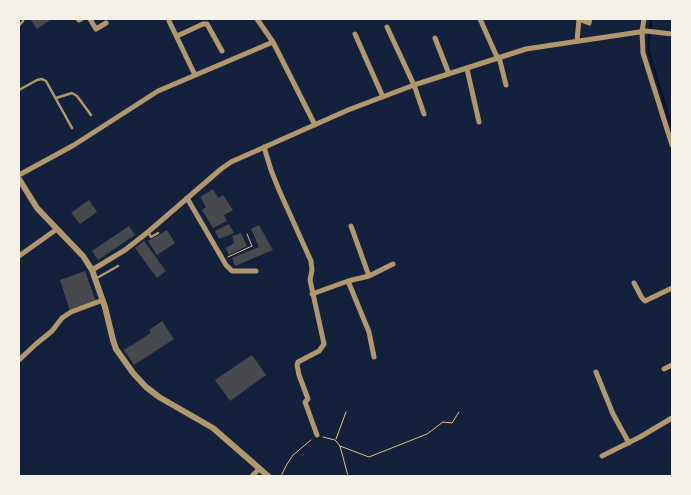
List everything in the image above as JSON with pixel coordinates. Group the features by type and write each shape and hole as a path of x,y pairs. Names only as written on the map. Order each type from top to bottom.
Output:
{"street":[{"path":"90,19 96,29 106,23"},
{"path":"258,19 273,42 315,125"},
{"path":"480,19 498,57 506,85"},
{"path":"577,41 579,19 589,23 590,19"},
{"path":"644,19 643,53 672,145"},
{"path":"169,20 195,75"},
{"path":"176,36 207,24 222,51"},
{"path":"387,27 414,85 424,114"},
{"path":"92,270 125,250 231,162 348,110 414,85 526,48 644,31 672,34"},
{"path":"355,34 383,97"},
{"path":"435,38 449,74"},
{"path":"19,175 74,145 158,91 273,42"},
{"path":"466,69 479,122"},
{"path":"264,147 277,184 311,261 310,280 312,294 324,344 319,351 298,362 297,365 308,399 304,402 317,435"},
{"path":"19,179 37,208 83,256 92,270 103,300 116,349 126,364 159,397 213,428 268,476"},
{"path":"187,198 226,265 232,270 256,271"},
{"path":"351,226 368,276"},
{"path":"19,256 56,229"},
{"path":"312,294 368,276 393,264"},
{"path":"348,281 369,332 374,357"},
{"path":"634,283 642,298 646,301 672,288"},
{"path":"19,360 52,331 62,318 71,312 103,300"},
{"path":"664,369 672,365"},
{"path":"596,372 613,414 628,443"},
{"path":"602,456 672,418"},
{"path":"252,476 259,469"}],"lane":[{"path":"19,25 23,21"},
{"path":"19,90 42,79 56,98 72,128"},
{"path":"56,98 72,93 77,96 91,114"},
{"path":"148,232 151,237 158,233"},
{"path":"95,279 118,266"}],"path":[{"path":"223,260 252,246 247,234"},
{"path":"335,440 346,412"},
{"path":"340,446 369,456 427,434 443,422 452,423 459,412"},
{"path":"281,476 293,455 317,435 335,440 340,446 348,476"}],"building":[{"path":"30,19 52,19 37,29"},
{"path":"213,189 218,198 223,195 233,210 224,215 227,221 213,228 202,210 206,207 200,197"},
{"path":"89,200 97,212 80,224 71,213"},
{"path":"229,224 234,233 219,239 215,231"},
{"path":"259,225 273,250 235,266 232,258 259,247 251,229"},
{"path":"129,226 135,235 98,260 92,251"},
{"path":"167,230 175,243 157,255 148,241"},
{"path":"241,233 247,246 229,255 226,248 234,243 232,236"},
{"path":"144,241 166,271 157,278 135,248"},
{"path":"85,271 96,302 70,311 60,280"},
{"path":"162,321 174,339 134,365 124,350 151,333 149,330"},
{"path":"252,355 266,375 230,401 215,380"}],"waterway":[{"path":"651,19 648,49 672,128"}]}
